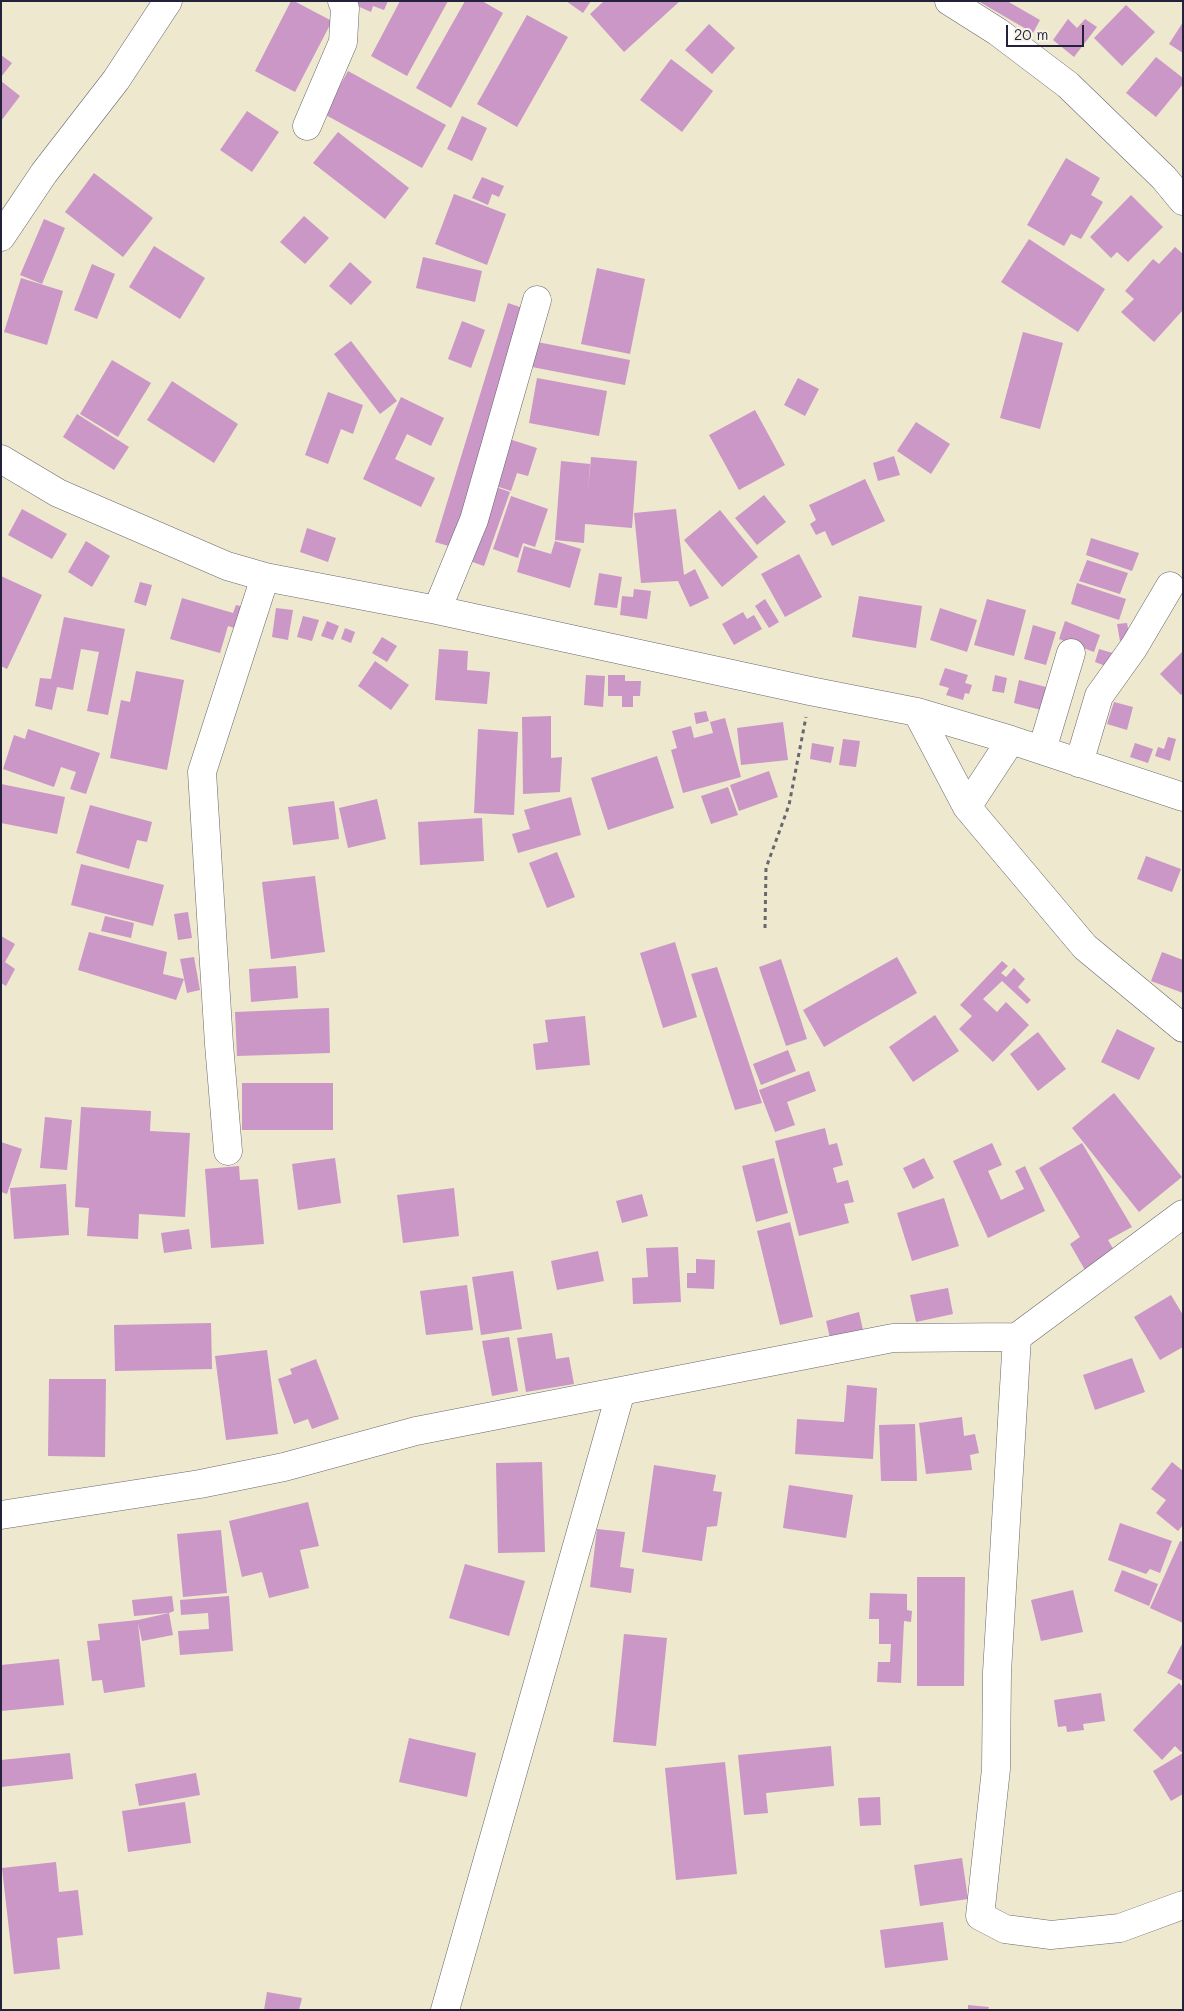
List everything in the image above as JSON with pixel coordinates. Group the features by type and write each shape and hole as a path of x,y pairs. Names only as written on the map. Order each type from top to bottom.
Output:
{"street":[{"path":"1,237 44,173 116,80 168,1"},
{"path":"307,126 343,42 345,8 342,1"},
{"path":"949,1 998,32 1068,85 1164,178 1183,201"},
{"path":"437,610 474,520 536,300"},
{"path":"1,459 58,493 227,566 266,577 437,610 810,691 917,712 1011,740 1183,797"},
{"path":"228,1151 218,1044 202,772 266,577"},
{"path":"1079,763 1099,696 1134,647 1170,586"},
{"path":"1042,750 1071,653"},
{"path":"917,712 967,807 1085,946 1183,1028"},
{"path":"967,807 1011,740"},
{"path":"1,1515 200,1484 284,1467 416,1431 893,1338 1017,1337 1183,1214"},
{"path":"1017,1337 997,1672 996,1770 980,1916 1005,1929 1051,1935 1120,1928 1183,1905"},
{"path":"445,2010 621,1391"}],"path":[{"path":"765,928 766,868 789,805 805,729 810,691"}],"building":[{"path":"291,1 332,21 295,92 255,71"},
{"path":"346,1 388,1 384,10 373,6 371,12"},
{"path":"400,1 448,1 407,76 371,56"},
{"path":"465,1 482,1 503,13 451,108 416,88"},
{"path":"566,1 591,1 583,13"},
{"path":"604,1 680,1 624,52 590,14"},
{"path":"978,1 1007,1 1040,20 1033,33"},
{"path":"1126,5 1155,32 1122,66 1094,38"},
{"path":"527,15 568,37 517,127 477,104"},
{"path":"1068,19 1077,28 1085,19 1097,27 1074,57 1053,40"},
{"path":"1183,22 1183,53 1169,44"},
{"path":"709,24 735,48 712,74 685,50"},
{"path":"1,55 12,63 1,77"},
{"path":"1156,57 1183,78 1183,84 1156,117 1126,93"},
{"path":"671,59 713,91 682,132 640,100"},
{"path":"348,71 446,125 422,168 324,114"},
{"path":"1,81 20,96 1,121"},
{"path":"247,111 279,132 252,172 220,150"},
{"path":"462,116 487,128 472,161 447,149"},
{"path":"338,132 409,188 385,219 313,163"},
{"path":"1066,158 1100,178 1091,195 1103,202 1081,239 1071,234 1064,246 1027,225"},
{"path":"94,173 153,218 123,257 65,212"},
{"path":"482,177 504,186 499,197 492,194 488,205 472,198"},
{"path":"454,194 506,214 487,265 435,244"},
{"path":"1131,195 1163,227 1128,262 1117,252 1111,258 1090,237"},
{"path":"304,216 329,238 305,264 280,242"},
{"path":"44,219 65,228 42,284 20,275"},
{"path":"1029,239 1105,289 1078,332 1001,282"},
{"path":"154,246 205,278 180,319 129,287"},
{"path":"1175,247 1183,254 1183,310 1154,342 1121,312 1134,299 1125,291 1153,259 1159,264"},
{"path":"423,257 482,271 475,302 416,288"},
{"path":"350,262 372,282 351,305 329,286"},
{"path":"92,264 115,274 97,319 74,310"},
{"path":"597,268 645,279 630,354 581,344"},
{"path":"21,278 63,291 47,345 4,332"},
{"path":"508,303 529,310 455,548 435,542"},
{"path":"462,321 485,330 471,368 448,359"},
{"path":"1023,332 1063,343 1040,429 1000,418"},
{"path":"351,341 397,401 380,414 334,354"},
{"path":"537,342 630,360 625,385 532,367"},
{"path":"112,360 151,383 118,437 80,414"},
{"path":"537,378 607,391 599,436 529,423"},
{"path":"798,378 819,389 805,416 784,405"},
{"path":"172,381 238,424 214,463 147,420"},
{"path":"328,392 363,405 353,434 341,429 328,464 305,455"},
{"path":"401,397 444,418 431,446 407,434 395,459 435,478 421,507 363,479"},
{"path":"755,410 785,465 739,490 709,435"},
{"path":"77,414 129,447 114,470 63,437"},
{"path":"916,422 950,444 931,474 897,451"},
{"path":"506,438 537,448 528,476 517,473 511,491 490,484"},
{"path":"894,456 900,475 878,481 873,463"},
{"path":"591,457 637,461 632,528 585,524 584,543 555,540 561,461 590,464 588,491"},
{"path":"865,479 885,521 832,546 825,531 816,535 810,524 816,520 809,505"},
{"path":"490,485 510,492 484,566 464,559"},
{"path":"764,495 786,522 757,545 735,518"},
{"path":"511,496 548,509 535,547 523,543 518,558 493,549"},
{"path":"22,509 67,534 52,559 8,535"},
{"path":"676,509 684,575 695,569 709,598 690,607 678,581 641,583 634,513"},
{"path":"720,510 758,557 722,587 684,540"},
{"path":"307,528 336,538 328,562 300,552"},
{"path":"1091,538 1139,553 1132,571 1086,555"},
{"path":"86,541 110,556 92,587 68,572"},
{"path":"555,541 581,549 570,588 517,572 524,546 551,554"},
{"path":"799,554 822,597 785,617 761,574"},
{"path":"1087,560 1128,573 1120,594 1079,581"},
{"path":"599,573 622,577 617,608 594,605"},
{"path":"1,576 42,595 7,669 1,666"},
{"path":"140,582 152,585 146,606 134,602"},
{"path":"1077,583 1126,599 1119,620 1071,604"},
{"path":"634,589 651,591 647,619 620,615 622,596 633,597"},
{"path":"859,596 922,606 916,648 852,637"},
{"path":"182,598 233,613 236,605 244,607 238,629 228,626 220,653 170,639"},
{"path":"765,599 779,622 769,628 755,606"},
{"path":"987,599 1026,610 1014,656 974,645"},
{"path":"276,608 293,610 288,640 272,637"},
{"path":"940,608 977,620 967,652 930,640"},
{"path":"743,612 747,619 754,615 762,629 734,645 722,624"},
{"path":"303,616 319,620 312,641 297,637"},
{"path":"64,617 125,629 108,715 87,711 99,652 81,649 73,690 57,687 52,710 35,706 40,678 51,679"},
{"path":"327,621 339,626 333,640 321,636"},
{"path":"1065,621 1100,635 1094,652 1059,639"},
{"path":"1127,623 1130,639 1120,641 1117,624"},
{"path":"1033,625 1056,632 1046,665 1024,659"},
{"path":"345,628 355,632 351,643 341,639"},
{"path":"382,637 397,646 387,662 372,653"},
{"path":"439,649 468,651 467,670 490,672 487,704 435,700"},
{"path":"1099,649 1116,654 1111,668 1095,662"},
{"path":"1183,651 1183,693 1181,695 1160,674"},
{"path":"375,661 409,685 391,710 358,686"},
{"path":"945,668 968,675 965,683 972,685 969,694 965,693 963,700 946,695 949,688 939,685"},
{"path":"136,671 184,680 167,770 110,758 121,700 130,702"},
{"path":"586,675 605,676 603,707 584,705"},
{"path":"608,675 625,675 625,681 641,681 640,696 633,696 633,707 622,707 622,696 608,696"},
{"path":"995,675 1007,678 1004,693 992,691"},
{"path":"1019,680 1046,687 1041,710 1014,703"},
{"path":"1114,702 1133,707 1127,730 1107,724"},
{"path":"706,711 709,721 696,724 694,713"},
{"path":"551,716 551,758 562,757 560,792 523,794 522,717"},
{"path":"725,718 741,777 683,793 671,750 677,748 672,731 691,726 694,738 713,733 710,722"},
{"path":"783,722 788,760 741,765 737,728"},
{"path":"28,729 100,753 86,794 70,789 76,772 61,767 54,787 3,769 14,735 25,739"},
{"path":"478,729 518,732 514,815 474,813"},
{"path":"1168,737 1176,739 1170,761 1155,756 1158,747 1164,749"},
{"path":"843,739 860,741 856,767 839,765"},
{"path":"812,743 834,747 831,763 810,759"},
{"path":"1135,743 1153,749 1148,763 1130,757"},
{"path":"657,756 674,808 608,830 591,778"},
{"path":"769,771 778,797 739,811 730,785"},
{"path":"1,784 65,797 57,834 1,823"},
{"path":"728,787 738,815 711,824 701,796"},
{"path":"571,797 581,835 518,853 512,834 530,829 524,810"},
{"path":"377,799 386,839 348,848 339,808"},
{"path":"334,801 339,839 293,845 288,807"},
{"path":"90,805 152,822 147,842 137,840 129,869 76,853"},
{"path":"482,818 484,861 420,865 418,822"},
{"path":"557,852 575,897 547,908 529,863"},
{"path":"1146,856 1181,869 1172,892 1137,879"},
{"path":"81,864 164,885 153,926 71,905"},
{"path":"315,876 325,952 271,959 262,882"},
{"path":"188,912 192,938 178,940 174,914"},
{"path":"105,916 134,923 131,938 101,931"},
{"path":"89,932 167,952 163,974 184,979 176,1000 78,970"},
{"path":"1,936 15,944 5,962 15,969 6,986 1,983"},
{"path":"675,942 697,1017 663,1028 640,953"},
{"path":"1162,952 1183,960 1183,993 1151,981"},
{"path":"194,957 200,990 187,993 180,959"},
{"path":"897,957 917,993 824,1047 803,1010"},
{"path":"781,959 807,1039 786,1046 759,967"},
{"path":"1002,961 1008,966 1001,973 1006,977 1014,968 1025,979 1018,987 1031,1000 1027,1004 1002,981 983,999 997,1012 1006,1002 1029,1025 993,1062 959,1029 972,1016 960,1005"},
{"path":"296,966 298,998 251,1002 249,969"},
{"path":"717,967 762,1103 735,1110 691,974"},
{"path":"329,1008 330,1053 237,1056 235,1012"},
{"path":"935,1015 959,1051 913,1082 889,1047"},
{"path":"585,1016 590,1065 536,1070 533,1044 548,1042 545,1020"},
{"path":"1117,1029 1155,1048 1139,1080 1101,1062"},
{"path":"1038,1032 1066,1069 1038,1091 1010,1054"},
{"path":"788,1050 796,1071 761,1085 753,1064"},
{"path":"809,1071 816,1091 787,1102 795,1125 775,1132 759,1090"},
{"path":"242,1083 333,1083 333,1130 242,1130"},
{"path":"1114,1093 1182,1177 1139,1212 1072,1128"},
{"path":"81,1107 151,1111 150,1131 190,1133 185,1217 139,1214 138,1239 87,1236 89,1208 75,1207"},
{"path":"45,1117 72,1120 67,1170 40,1168"},
{"path":"825,1128 829,1145 837,1143 843,1165 833,1168 837,1183 848,1180 854,1202 844,1204 849,1223 799,1236 775,1141"},
{"path":"1,1142 22,1149 7,1194 1,1192"},
{"path":"992,1143 1002,1165 988,1171 1001,1200 1024,1189 1015,1171 1025,1166 1045,1211 988,1238 953,1161"},
{"path":"1082,1143 1132,1227 1108,1240 1115,1252 1085,1270 1070,1244 1080,1237 1039,1168"},
{"path":"335,1158 341,1203 298,1210 292,1164"},
{"path":"774,1158 788,1213 756,1222 742,1166"},
{"path":"924,1158 934,1178 913,1189 903,1168"},
{"path":"239,1166 240,1180 258,1179 264,1244 211,1248 205,1169"},
{"path":"66,1184 69,1235 14,1239 10,1188"},
{"path":"454,1188 459,1236 403,1243 397,1195"},
{"path":"642,1194 648,1216 622,1223 616,1201"},
{"path":"944,1198 959,1246 912,1261 897,1213"},
{"path":"790,1222 813,1317 780,1325 757,1231"},
{"path":"189,1229 192,1249 164,1253 161,1233"},
{"path":"678,1247 681,1302 633,1304 632,1278 648,1277 646,1248"},
{"path":"598,1251 604,1281 557,1290 551,1261"},
{"path":"696,1259 715,1260 714,1289 687,1288 687,1273 696,1273"},
{"path":"513,1271 522,1329 481,1335 472,1277"},
{"path":"467,1285 473,1330 426,1335 420,1291"},
{"path":"948,1288 953,1314 916,1322 910,1295"},
{"path":"1171,1295 1183,1315 1183,1347 1160,1360 1134,1317"},
{"path":"859,1312 863,1330 830,1338 826,1321"},
{"path":"211,1323 212,1369 115,1371 114,1325"},
{"path":"552,1333 556,1359 569,1357 574,1384 526,1392 517,1338"},
{"path":"509,1337 518,1391 492,1396 482,1341"},
{"path":"267,1350 278,1434 226,1440 215,1356"},
{"path":"1132,1358 1145,1392 1095,1410 1083,1375"},
{"path":"316,1359 339,1419 312,1429 308,1419 294,1424 278,1379 292,1374 290,1369"},
{"path":"49,1379 106,1379 105,1457 48,1456"},
{"path":"847,1385 877,1388 873,1459 795,1454 797,1419 844,1422"},
{"path":"962,1417 964,1436 975,1434 979,1453 970,1455 972,1470 926,1474 919,1423"},
{"path":"915,1424 917,1481 881,1481 879,1425"},
{"path":"542,1462 545,1552 498,1553 496,1463"},
{"path":"1172,1462 1183,1471 1183,1525 1178,1531 1156,1513 1166,1500 1151,1489"},
{"path":"654,1465 716,1475 713,1491 722,1492 717,1526 707,1527 702,1561 642,1552"},
{"path":"789,1485 853,1495 846,1538 783,1528"},
{"path":"308,1502 319,1546 300,1550 309,1588 269,1598 262,1572 242,1577 229,1521"},
{"path":"1120,1523 1172,1541 1160,1573 1150,1569 1146,1574 1108,1560"},
{"path":"597,1529 625,1532 620,1567 634,1569 631,1593 590,1587"},
{"path":"221,1530 227,1593 183,1597 177,1534"},
{"path":"1180,1541 1183,1542 1183,1623 1150,1608"},
{"path":"465,1564 525,1581 509,1636 449,1618"},
{"path":"1122,1570 1158,1584 1149,1606 1114,1591"},
{"path":"917,1577 965,1577 964,1686 917,1686"},
{"path":"1073,1590 1083,1632 1041,1641 1031,1600"},
{"path":"870,1593 907,1594 907,1610 912,1611 911,1622 904,1621 901,1683 877,1682 878,1662 890,1662 891,1644 879,1644 879,1619 869,1619"},
{"path":"172,1596 174,1611 134,1616 132,1600"},
{"path":"229,1596 233,1651 180,1655 178,1631 209,1629 208,1613 181,1615 180,1600"},
{"path":"169,1613 173,1635 142,1641 138,1623 145,1687 104,1693 102,1680 92,1681 87,1641 100,1640 98,1624 138,1620"},
{"path":"624,1634 667,1638 656,1746 613,1742"},
{"path":"1183,1642 1183,1681 1167,1673"},
{"path":"59,1659 64,1705 1,1711 1,1665"},
{"path":"1179,1683 1183,1687 1183,1751 1181,1752 1175,1746 1162,1760 1133,1730"},
{"path":"1101,1693 1105,1721 1083,1724 1084,1730 1067,1732 1066,1726 1058,1727 1054,1700"},
{"path":"409,1738 476,1753 467,1797 399,1782"},
{"path":"831,1746 834,1786 766,1793 768,1813 744,1815 738,1755"},
{"path":"70,1753 73,1779 1,1787 1,1760"},
{"path":"1183,1753 1183,1794 1171,1801 1153,1771"},
{"path":"725,1762 737,1874 676,1880 665,1768"},
{"path":"196,1773 200,1795 139,1806 135,1784"},
{"path":"880,1797 881,1825 860,1826 858,1798"},
{"path":"185,1802 191,1843 128,1852 122,1811"},
{"path":"962,1858 968,1899 920,1906 914,1865"},
{"path":"56,1862 59,1892 78,1890 83,1935 57,1938 60,1969 14,1974 2,1868"},
{"path":"943,1922 948,1960 885,1968 880,1930"},
{"path":"267,1992 302,1998 299,2010 264,2010"},
{"path":"968,2005 989,2007 988,2010 968,2010"}]}
